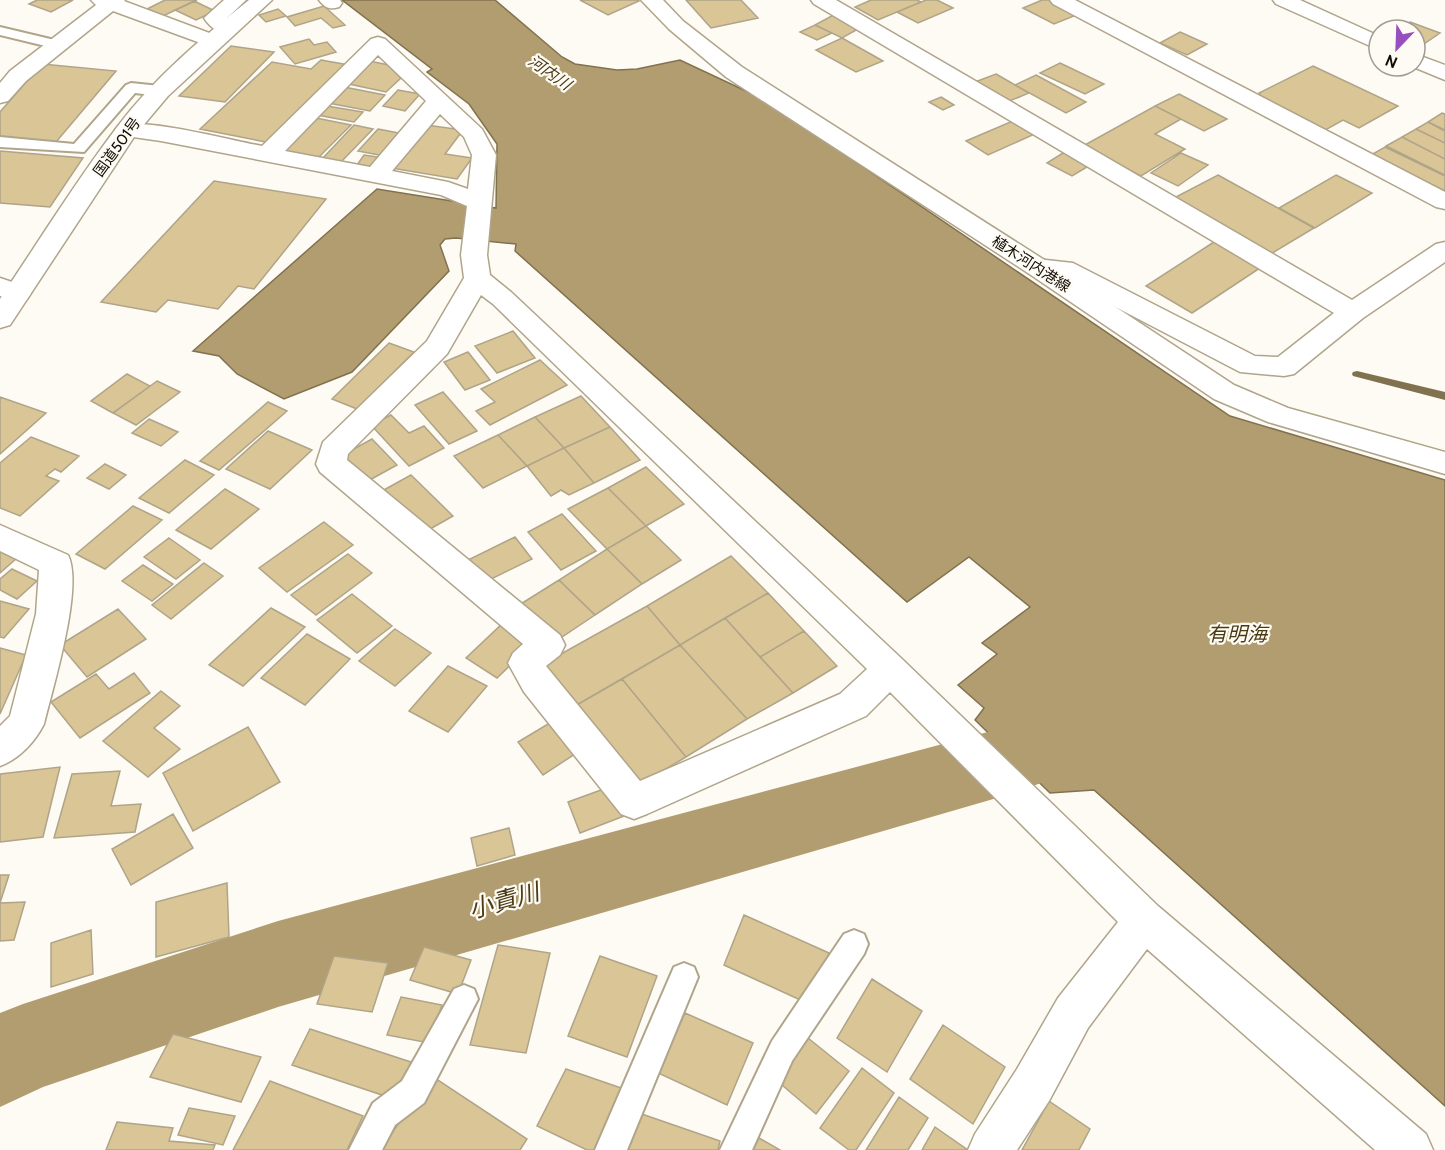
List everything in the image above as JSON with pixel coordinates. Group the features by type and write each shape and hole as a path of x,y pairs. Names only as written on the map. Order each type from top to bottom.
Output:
{"main road":[{"path":"220,34 214,18 236,0"},
{"name":"国道501号","path":"0,319 9,289 127,130 160,91 220,34 262,0"},
{"name":"植木河内港線","path":"651,0 676,25 734,72 1037,267 1224,392 1278,416 1445,463"},
{"path":"821,0 1353,312"},
{"path":"1060,0 1445,202"},
{"path":"1282,0 1367,39"},
{"path":"0,96 18,76 109,1 220,34"},
{"path":"267,155 378,43 474,134 484,155 476,267 437,347 334,450 331,464 548,645 525,663 537,682 634,802 853,705 890,669"},
{"path":"1427,65 1445,73"},
{"path":"376,175 439,100"},
{"path":"127,130 161,134 448,189 481,203"},
{"path":"1037,267 1064,269 1250,365 1284,367 1353,312 1445,250"},
{"path":"476,267 536,330 890,669 1144,920 1410,1150"},
{"path":"0,537 56,564 53,614 26,724 0,750"},
{"path":"991,1150 1033,1085 1073,1013 1144,920"}],"lane":[{"path":"0,31 58,45"},
{"path":"0,141 78,149 131,88 160,91"},
{"path":"736,1150 782,1051 854,944"},
{"path":"611,1150 684,977"},
{"path":"365,1150 384,1114 413,1092 464,999"}],"water":[{"name":"有明海","path":"342,0 495,0 562,57 575,64 617,70 637,69 680,60 763,99 1230,416 1445,480 1445,1106 1094,790 1050,793 975,720 984,708 958,685 997,654 982,643 1030,607 969,557 907,602 515,251 516,244 445,239 440,245 449,271 352,372 284,399 237,374 219,356 193,351 377,189 496,208 497,144 469,104 427,72 432,69"}],"building":[{"path":"37,0 73,0 51,12 29,4"},
{"path":"165,0 197,0 163,16 147,9"},
{"path":"580,0 637,0 639,1 608,15"},
{"path":"686,0 741,0 758,18 711,28"},
{"path":"871,0 917,0 921,2 878,20 855,7"},
{"path":"926,0 937,0 953,8 918,23 897,12"},
{"path":"1042,0 1052,0 1079,14 1054,24 1023,8"},
{"path":"194,1 215,11 196,20 175,10"},
{"path":"324,6 345,25 333,28 321,18 295,26 287,17"},
{"path":"278,9 286,16 266,22 259,15"},
{"path":"837,13 865,25 842,38 815,25"},
{"path":"815,25 832,33 817,40 800,32"},
{"path":"1427,28 1440,33 1427,42"},
{"path":"1180,32 1207,44 1187,55 1160,43"},
{"path":"842,38 883,61 856,72 816,50"},
{"path":"309,39 314,45 327,42 336,52 295,64 280,47"},
{"path":"231,46 274,52 225,102 179,96"},
{"path":"321,60 349,65 271,143 200,129 272,62 311,69"},
{"path":"369,61 389,65 401,78 386,92 344,83"},
{"path":"1060,63 1104,84 1085,94 1040,73"},
{"path":"42,64 116,71 56,142 0,138 0,112"},
{"path":"1313,66 1398,106 1359,128 1343,120 1320,133 1268,107 1259,93"},
{"path":"996,74 1029,93 1007,102 975,82"},
{"path":"1036,75 1086,102 1066,113 1015,85"},
{"path":"344,87 385,95 370,111 328,103"},
{"path":"398,90 420,94 405,111 383,106"},
{"path":"1179,94 1227,119 1204,131 1155,106"},
{"path":"941,97 954,105 943,110 929,102"},
{"path":"327,106 363,112 354,122 317,115"},
{"path":"1155,106 1181,119 1155,134 1185,149 1141,176 1083,146"},
{"path":"1442,113 1445,114 1445,130 1428,122"},
{"path":"316,118 351,125 318,158 282,151"},
{"path":"1015,120 1037,133 988,155 966,141"},
{"path":"1428,122 1445,131 1445,143 1416,129"},
{"path":"354,125 373,129 341,162 322,159"},
{"path":"426,125 463,130 445,154 472,158 457,179 391,168"},
{"path":"378,129 404,134 384,156 358,151"},
{"path":"1416,129 1445,143 1445,159 1402,137"},
{"path":"1402,137 1445,159 1445,175 1386,146"},
{"path":"1385,147 1445,176 1445,191 1371,155"},
{"path":"0,151 83,158 50,207 0,203"},
{"path":"1066,151 1092,164 1072,176 1047,163"},
{"path":"1181,153 1208,165 1178,186 1151,173"},
{"path":"364,155 384,158 377,167 357,165"},
{"path":"1218,175 1314,228 1269,255 1172,199"},
{"path":"1336,175 1372,193 1315,228 1279,208"},
{"path":"214,181 326,199 254,289 238,286 218,309 168,300 156,312 101,302"},
{"path":"1214,242 1260,268 1192,313 1146,286"},
{"path":"513,331 535,358 497,373 475,346"},
{"path":"389,343 414,352 357,409 332,399"},
{"path":"468,352 490,380 465,390 444,362"},
{"path":"540,360 567,385 490,425 476,411 495,402 481,389"},
{"path":"127,374 150,386 113,413 91,401"},
{"path":"157,381 180,392 136,425 113,413"},
{"path":"443,392 477,431 449,444 415,405"},
{"path":"581,396 610,427 564,448 535,417"},
{"path":"0,397 46,413 0,454"},
{"path":"268,402 287,411 219,470 200,461"},
{"path":"391,415 409,433 424,426 444,448 409,466 371,425"},
{"path":"535,417 564,448 527,466 498,435"},
{"path":"149,419 178,432 161,446 132,433"},
{"path":"610,427 640,460 594,483 564,448"},
{"path":"268,431 312,450 270,489 226,469"},
{"path":"498,435 527,466 483,488 454,456"},
{"path":"31,437 79,456 61,472 55,469 46,476 59,481 20,516 0,508 0,463"},
{"path":"372,439 397,465 366,482 341,456"},
{"path":"564,448 594,483 569,495 561,490 551,496 527,466"},
{"path":"185,460 214,475 169,513 139,498"},
{"path":"105,464 126,475 109,489 87,478"},
{"path":"646,467 684,504 646,526 608,488"},
{"path":"411,475 453,516 423,533 382,491"},
{"path":"608,488 646,526 607,549 568,509"},
{"path":"225,489 259,509 211,549 176,530"},
{"path":"133,506 162,520 105,569 76,554"},
{"path":"562,514 596,551 561,570 528,532"},
{"path":"324,522 353,545 287,592 259,568"},
{"path":"646,526 681,560 642,584 607,549"},
{"path":"515,537 532,559 483,583 468,560"},
{"path":"169,538 200,560 176,579 144,557"},
{"path":"607,549 642,584 595,615 559,580"},
{"path":"0,550 17,558 0,573"},
{"path":"348,554 372,573 316,615 291,595"},
{"path":"731,556 768,593 680,645 647,606"},
{"path":"204,563 223,576 171,619 152,605"},
{"path":"143,565 173,584 152,601 122,581"},
{"path":"12,569 37,581 17,599 0,590 0,579"},
{"path":"559,580 595,615 553,643 516,607"},
{"path":"768,593 804,631 760,657 725,618"},
{"path":"352,594 392,626 357,653 317,620"},
{"path":"0,601 29,609 4,638 0,637"},
{"path":"647,606 680,645 575,706 543,664"},
{"path":"271,608 305,627 243,686 209,665"},
{"path":"118,609 146,639 87,677 60,645"},
{"path":"725,618 793,693 747,719 680,645"},
{"path":"503,623 534,642 497,678 466,658"},
{"path":"395,629 431,653 395,686 359,661"},
{"path":"804,631 837,666 793,693 760,657"},
{"path":"307,634 350,659 305,705 261,678"},
{"path":"680,645 747,719 686,757 622,679"},
{"path":"0,648 26,655 0,714"},
{"path":"448,666 487,686 448,732 409,711"},
{"path":"134,673 150,693 80,738 51,702 96,674 109,689"},
{"path":"622,679 686,757 632,789 575,706"},
{"path":"161,691 180,706 154,728 180,749 148,777 103,741"},
{"path":"553,721 578,752 543,775 518,742"},
{"path":"248,727 280,782 193,831 163,773"},
{"path":"60,767 43,837 0,842 0,774"},
{"path":"120,771 111,806 141,804 135,832 54,838 72,774"},
{"path":"612,786 624,816 580,833 568,802"},
{"path":"173,814 193,848 131,885 112,849"},
{"path":"509,828 515,855 477,866 471,838"},
{"path":"0,875 9,875 0,903"},
{"path":"227,883 229,937 156,957 156,902"},
{"path":"25,902 14,940 0,941 0,903"},
{"path":"744,915 829,953 809,1004 724,965"},
{"path":"91,930 93,974 51,987 51,943"},
{"path":"498,945 550,953 526,1053 470,1045"},
{"path":"424,947 471,960 458,994 410,980"},
{"path":"334,956 388,963 372,1012 317,1004"},
{"path":"600,956 657,976 627,1057 568,1036"},
{"path":"872,979 922,1011 887,1072 837,1038"},
{"path":"401,997 442,1005 429,1043 387,1035"},
{"path":"685,1013 753,1043 727,1105 658,1073"},
{"path":"943,1025 1005,1067 973,1124 910,1079"},
{"path":"310,1029 414,1063 397,1100 292,1065"},
{"path":"173,1034 261,1057 241,1102 150,1077"},
{"path":"808,1038 849,1071 816,1114 776,1080"},
{"path":"862,1068 894,1093 856,1150 849,1150 820,1128"},
{"path":"566,1069 624,1089 598,1150 587,1150 537,1126"},
{"path":"432,1076 527,1139 520,1150 380,1150"},
{"path":"270,1081 363,1116 347,1150 233,1150"},
{"path":"899,1097 928,1118 908,1150 866,1150"},
{"path":"1049,1101 1090,1129 1079,1150 1022,1150"},
{"path":"189,1108 235,1116 223,1145 178,1135"},
{"path":"636,1112 720,1141 718,1150 623,1150"},
{"path":"117,1122 173,1128 169,1141 215,1145 213,1150 106,1150"},
{"path":"935,1127 968,1150 922,1150"},
{"path":"759,1138 780,1150 753,1150"}],"waterway":[{"path":"1357,374 1445,396"},
{"name":"小責川","path":"0,1061 23,1049 278,964 1014,759"}],"water label":[{"name":"河内川","path":"550,72"}]}
